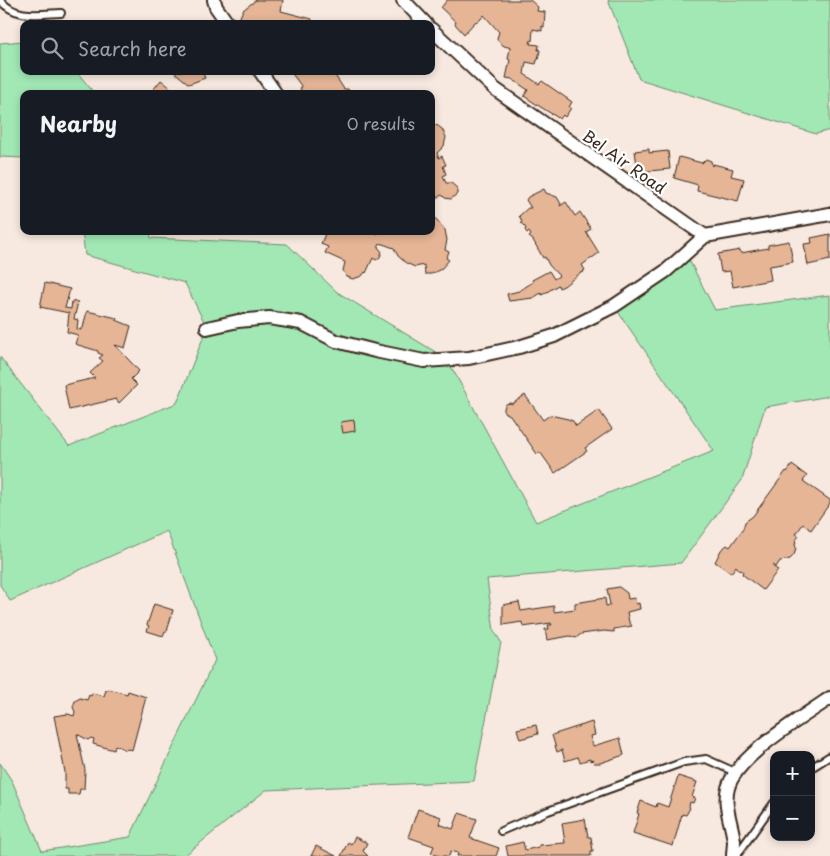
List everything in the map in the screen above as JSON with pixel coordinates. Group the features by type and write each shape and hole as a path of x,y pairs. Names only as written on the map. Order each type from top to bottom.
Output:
{"street":[{"path":"214,0 216,7 225,20"},
{"path":"403,0 422,20"},
{"name":"Bel Air Road","path":"435,33 495,89 706,236"},
{"path":"263,75 273,90"},
{"path":"207,328 238,321 269,318 301,323 336,341 375,351 424,360 469,358 518,347 554,336 614,306 666,272 706,236 830,214"},
{"path":"734,856 728,788 735,772 745,760 762,746 830,698"}],"lane":[{"path":"0,0 6,7 27,15 61,13"},
{"path":"815,765 830,756"},
{"path":"501,831 548,811 592,797 684,762 706,759 735,772"},
{"path":"734,856 770,808"}],"green space":[{"path":"608,0 830,0 830,130 816,134 639,79"},
{"path":"20,41 20,75 79,75 92,90 20,90 20,158 0,157 0,43"},
{"path":"82,235 151,235 151,238 287,244 337,292 447,359 536,522 714,451 614,306 686,254 715,310 830,295 830,396 765,407 742,480 681,563 487,579 494,631 501,642 474,781 266,790 184,856 0,856 0,763 12,781 42,851 130,837 215,660 167,531 10,601 0,585 0,357 69,446 177,403 207,328 185,283 85,255"}],"building":[{"path":"256,0 283,0 281,11 312,19 241,20 239,19 243,10"},
{"path":"447,0 530,0 538,7 537,11 545,12 544,27 542,26 542,31 533,29 530,44 539,45 538,60 536,64 526,62 524,74 539,84 542,81 572,102 569,107 571,108 565,117 563,115 560,119 539,106 524,96 528,90 512,79 506,78 510,60 508,59 510,48 512,48 504,46 498,41 499,32 484,15 464,34 455,24 456,22 441,8"},
{"path":"178,75 204,75 205,78 189,84"},
{"path":"293,75 335,75 344,89 349,90 301,90 300,88 302,87"},
{"path":"161,80 174,90 153,90"},
{"path":"435,125 442,129 446,137 444,146 437,153 439,158 442,156 446,165 443,166 446,174 443,176 446,183 451,183 457,188 457,194 451,199 445,198 442,195 435,198"},
{"path":"649,149 649,153 668,151 670,169 638,172 635,151"},
{"path":"679,157 702,163 706,159 711,161 712,166 713,164 733,169 731,176 744,179 738,201 697,191 698,185 674,178"},
{"path":"544,189 546,193 557,197 561,204 560,206 566,202 575,216 580,212 591,229 586,232 599,253 582,265 585,270 584,272 564,286 559,288 558,285 533,298 509,301 507,294 519,291 533,282 532,280 549,271 554,279 559,276 549,265 545,257 543,258 533,240 529,237 531,235 525,230 526,228 521,223 522,221 519,216 528,208 531,208 526,200 528,197"},
{"path":"435,218 445,230 447,240 445,250 449,252 446,258 449,260 441,269 431,274 425,274 424,265 415,267 406,263 398,256 394,248 380,243 378,247 382,252 380,257 376,260 373,258 366,273 353,279 347,277 343,271 345,262 325,253 328,247 321,244 324,235 435,235"},
{"path":"830,234 830,260 808,265 804,244 812,243 811,238"},
{"path":"789,241 793,262 770,266 771,280 733,287 730,271 721,272 718,254 740,250 741,253 768,248 768,245"},
{"path":"45,283 70,289 65,308 71,309 72,301 78,302 74,319 78,320 77,329 81,330 83,328 87,311 117,318 116,320 131,326 125,348 115,345 139,371 131,379 137,385 119,403 116,399 69,410 64,385 95,378 90,373 103,361 99,358 103,355 98,353 98,351 75,344 78,335 67,332 69,313 40,307"},
{"path":"525,395 543,420 550,415 573,421 576,426 599,410 612,429 585,448 587,451 555,473 540,452 537,454 510,415 504,412 506,404 512,404"},
{"path":"354,420 355,431 343,433 341,422"},
{"path":"792,465 807,476 803,481 830,500 830,503 811,530 803,524 796,534 799,536 795,541 794,555 790,559 780,561 776,567 772,566 778,570 763,590 742,574 743,571 739,570 736,566 731,573 715,562 721,550 727,545 730,547 743,529 745,522 753,516"},
{"path":"619,587 627,593 628,599 635,598 636,604 639,603 640,609 627,612 632,626 614,629 614,632 604,631 581,634 576,638 570,636 547,640 545,629 549,629 548,625 552,625 551,623 523,627 522,622 503,625 503,605 519,602 521,611 554,606 554,612 575,609 575,603 605,598 606,606 610,605 607,589"},
{"path":"154,604 173,610 167,631 165,631 163,636 147,631 149,626 147,625"},
{"path":"109,689 127,694 128,691 146,697 132,750 126,750 115,745 114,750 93,744 94,739 88,740 77,734 85,770 84,789 80,789 79,794 68,794 68,789 65,789 65,772 54,716 68,714 74,716 73,707 75,701 80,698 87,700 92,693 104,696 106,690"},
{"path":"592,722 595,735 590,736 593,746 620,738 624,755 600,763 594,763 590,759 580,762 578,757 565,761 562,750 557,752 552,735"},
{"path":"536,725 538,734 520,739 517,729"},
{"path":"678,776 697,782 692,797 695,798 693,803 690,802 690,808 686,815 682,814 673,846 633,833 641,801 656,807 657,803 668,807"},
{"path":"418,809 441,817 439,824 453,829 459,813 477,819 470,838 499,848 496,856 457,856 458,853 451,851 449,856 431,853 434,846 408,837"},
{"path":"585,819 588,837 591,837 593,851 591,851 591,856 508,856 506,846 523,842 525,850 539,847 539,845 565,843 562,823"},
{"path":"355,837 367,843 363,851 368,856 341,856 348,842 351,844"},
{"path":"316,846 336,856 311,856"}]}
